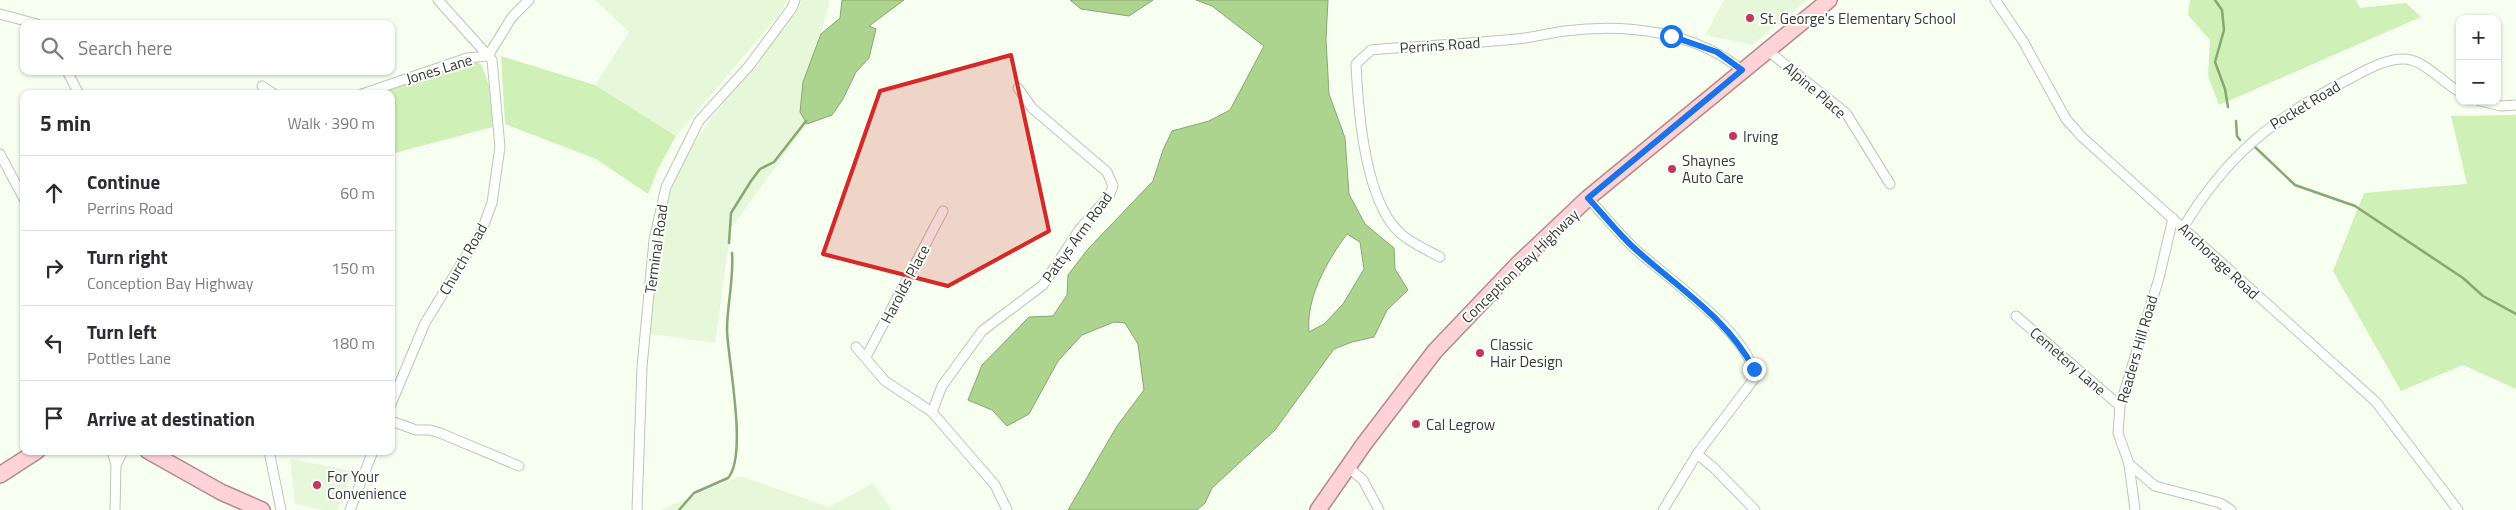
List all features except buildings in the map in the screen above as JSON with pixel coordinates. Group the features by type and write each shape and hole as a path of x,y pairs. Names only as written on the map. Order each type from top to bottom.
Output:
{"main road":[{"name":"Conception Bay Highway","path":"1318,510 1364,444 1435,351 1519,263 1588,198 1829,0"},
{"path":"0,475 30,455"},
{"path":"155,455 222,492 262,510"}],"street":[{"path":"438,0 488,56 512,17 529,0"},
{"name":"Terminal Road","path":"637,510 643,357 654,240 666,188 699,122 749,66 792,8 795,0"},
{"name":"Anchorage Road","path":"1995,0 2024,41 2066,119 2082,137 2376,402 2458,510"},
{"path":"0,14 22,20"},
{"name":"Perrins Road","path":"1440,257 1400,233 1384,211 1372,180 1358,104 1356,64 1371,50 1519,39 1602,27 1639,28 1717,52 1742,70"},
{"name":"Alpine Place","path":"1767,50 1846,113 1890,184"},
{"name":"Jones Lane","path":"374,90 467,58 488,56"},
{"name":"Church Road","path":"395,394 425,323 482,230 492,204 500,147 492,60 488,56"},
{"name":"Pocket Road","path":"2183,228 2215,179 2268,127 2314,97 2369,69 2393,60 2413,60 2456,89"},
{"path":"69,75 77,90"},
{"path":"262,86 268,90"},
{"name":"Pattys Arm Road","path":"932,412 942,386 982,331 1043,285 1079,230 1109,196 1113,186 1106,172 1032,108 1018,88"},
{"path":"2497,105 2516,105"},
{"path":"0,154 20,184"},
{"path":"1588,198 1632,246 1717,319 1746,354 1754,369 1754,380 1697,454 1663,510"},
{"name":"Harolds Place","path":"866,357 943,211"},
{"name":"Readers Hill Road","path":"2135,510 2129,464 2118,433 2120,406 2159,278 2172,218"},
{"name":"Cemetery Lane","path":"2016,316 2120,406"},
{"path":"856,346 885,381 932,412 995,485 1007,510"},
{"path":"395,422 416,430 430,430 440,433 519,466"},
{"path":"1697,454 1713,467 1755,510"},
{"path":"113,455 116,465 115,510"},
{"path":"116,465 121,455"},
{"path":"270,455 281,510"},
{"path":"350,510 371,455"},
{"path":"2129,464 2155,486 2212,501 2231,510"},
{"path":"1349,468 1363,480 1379,510"}],"highlighted area":[{"path":"1011,55 1049,231 948,286 823,254 880,91"}],"shaded area":[{"path":"595,0 787,0 781,12 676,136 595,85 629,32"},
{"path":"802,0 830,0 800,112 807,124 731,228 715,343 650,334 660,241 671,189 686,155 710,120 797,11"},
{"path":"842,0 904,0 869,26 876,29 869,58 856,72 843,99 832,115 807,124 800,112 803,82 821,34 840,18"},
{"path":"1070,0 1153,0 1129,16 1081,9"},
{"path":"1196,0 1328,0 1326,39 1329,94 1345,138 1349,194 1365,224 1394,248 1395,269 1408,290 1387,310 1374,337 1352,342 1334,349 1275,430 1212,488 1205,503 1197,510 1068,510 1117,426 1144,390 1138,344 1125,323 1114,322 1082,335 1058,361 1029,414 1007,426 992,410 968,400 982,365 1029,317 1053,316 1067,295 1068,275 1088,249 1153,181 1163,150 1172,131 1209,121 1230,110 1264,46 1212,6","holes":["1347,234 1360,242 1364,269 1343,304 1324,324 1309,332 1309,319 1314,293 1325,268"]},
{"name":"St. George's Elementary School","path":"1724,0 1808,0 1752,45 1705,35"},
{"path":"2190,0 2356,0 2360,8 2406,3 2421,17 2219,105 2208,76 2210,40 2188,15"},
{"path":"501,56 595,85 676,136 658,169 648,194 596,159 505,124"},
{"path":"477,62 482,65 489,86 493,127 395,153 395,90 389,90 413,80"},
{"path":"2516,115 2516,389 2463,365 2401,391 2333,271 2364,193 2467,184 2451,116"},
{"path":"290,459 353,471 337,510 322,510 295,504"},
{"path":"740,476 829,507 873,483 892,510 660,510"}],"waterway":[{"path":"2215,0 2222,10 2224,30 2215,62 2225,89 2228,107"},
{"path":"729,243 731,213 751,181 760,169 774,162 806,121"},
{"path":"2236,121 2237,136 2240,140"},
{"path":"2255,147 2295,185 2355,206 2463,278 2483,296 2516,314"},
{"path":"679,510 694,493 728,478 734,466 737,429 727,330 732,253"}],"place":[{"name":"St. George's Elementary School","path":"1750,18"},
{"name":"Irving","path":"1733,136"},
{"name":"Shaynes Auto Care","path":"1672,169"},
{"name":"Classic Hair Design","path":"1480,353"},
{"name":"Cal Legrow","path":"1416,424"},
{"name":"For Your Convenience","path":"317,485"}],"route":[{"path":"1671,36 1717,52 1742,70 1588,198 1632,246 1698,300 1717,319 1746,354 1754,369"}]}
